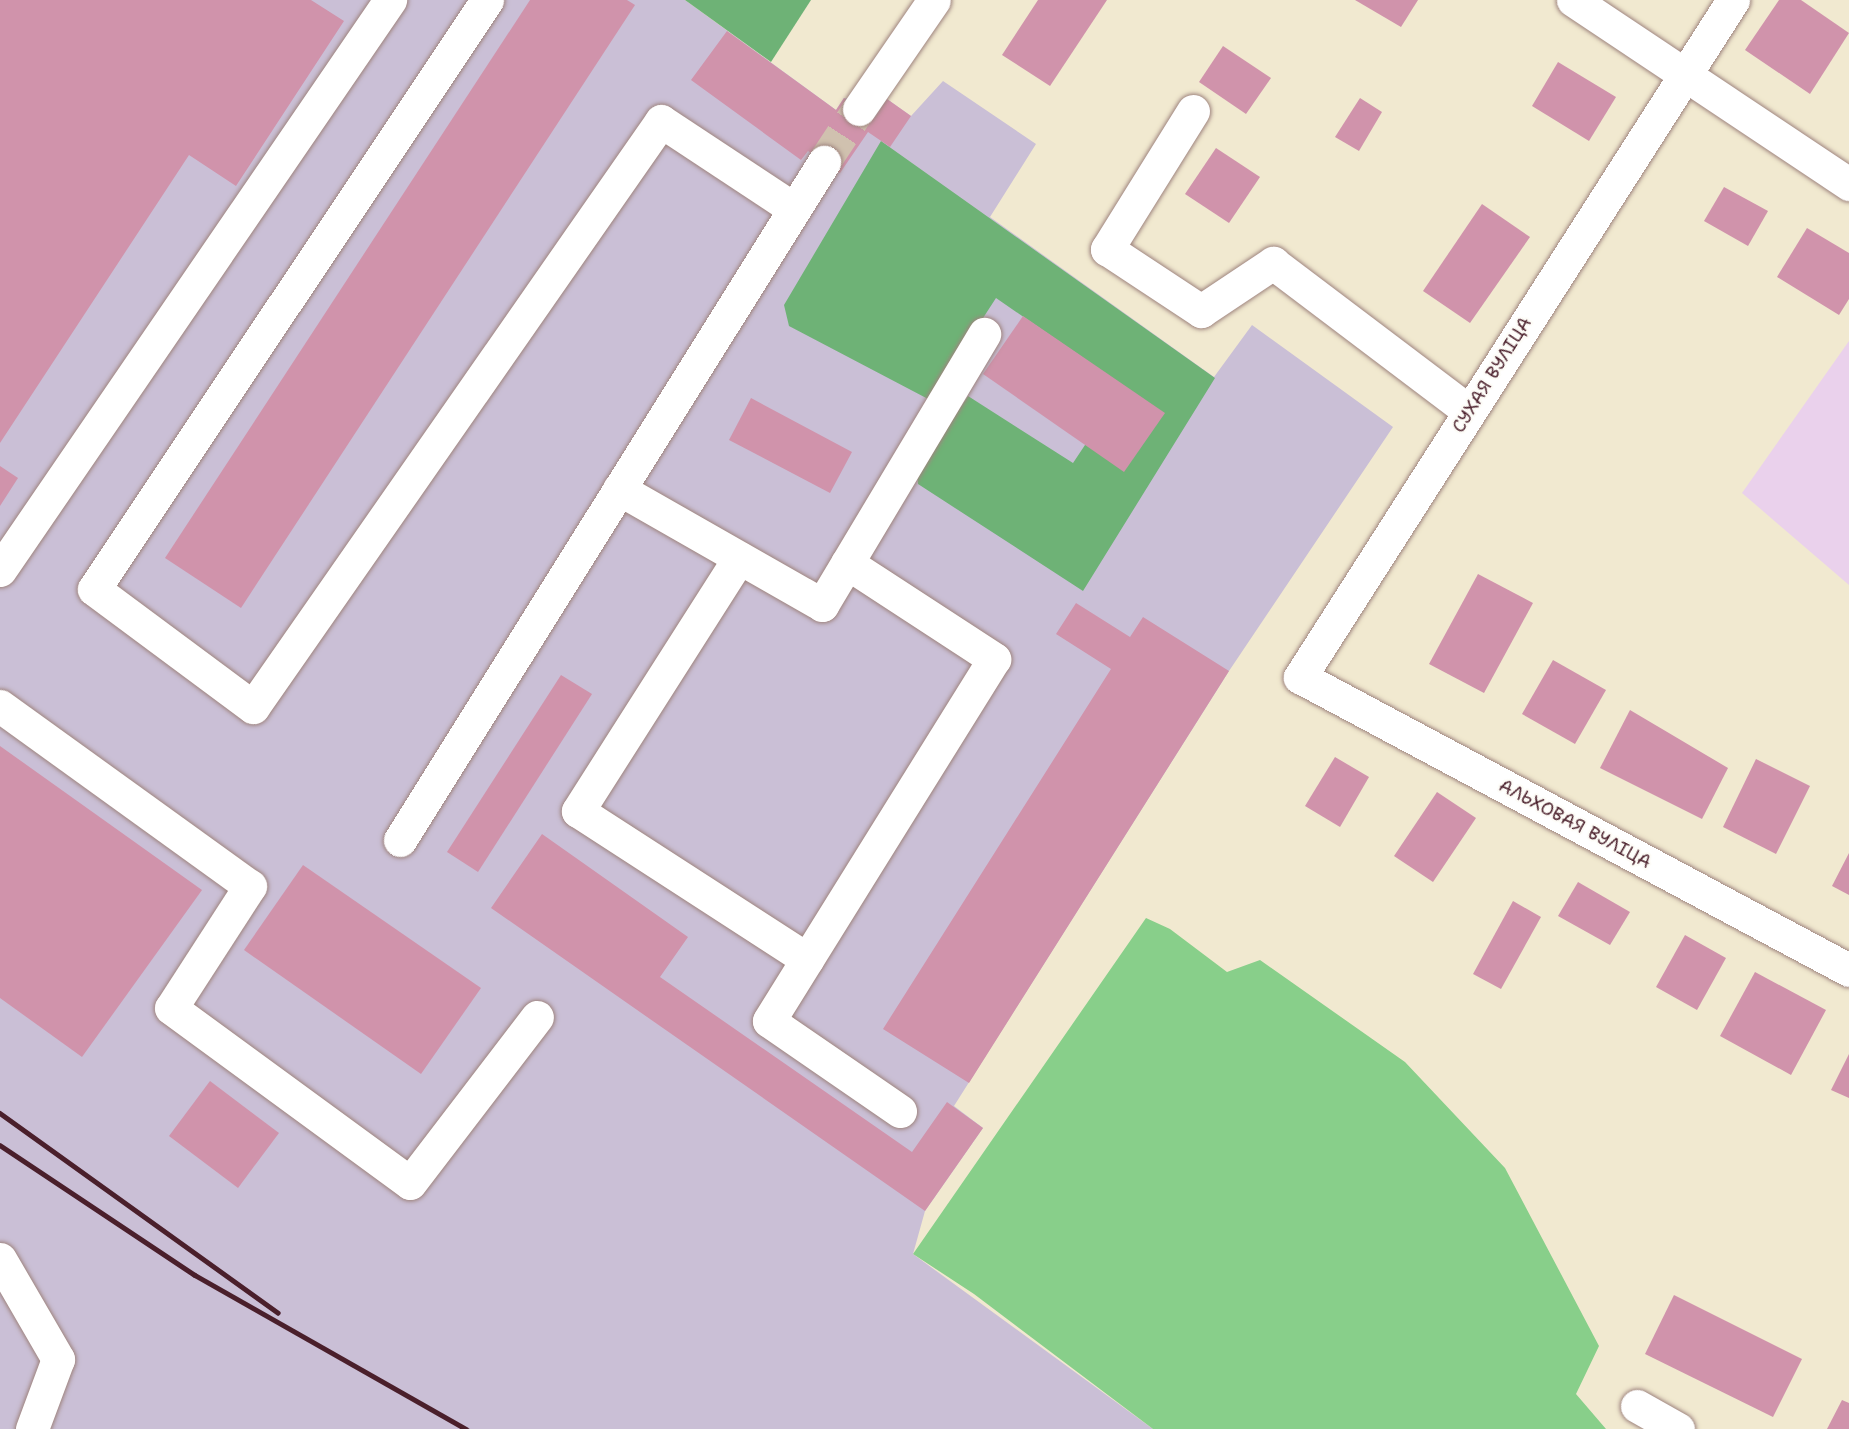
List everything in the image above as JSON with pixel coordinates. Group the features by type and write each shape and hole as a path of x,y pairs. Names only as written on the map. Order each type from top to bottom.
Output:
{"street":[{"path":"0,570 390,0"},
{"path":"487,0 94,589 253,707 660,121 794,209"},
{"path":"859,109 934,0"},
{"path":"1573,0 1685,72 1849,184"},
{"name":"СУХАЯ ВУЛІЦА","path":"1300,677 1733,0"},
{"path":"1193,111 1107,249 1201,311 1273,264 1469,411"},
{"path":"400,840 824,162"},
{"path":"620,489 822,606 984,334"},
{"path":"739,558 578,811 807,959"},
{"path":"847,563 994,659 769,1021 900,1111"},
{"name":"АЛЬХОВАЯ ВУЛІЦА","path":"1300,677 1849,970"},
{"path":"0,706 250,886 171,1008 410,1183 537,1017"},
{"path":"0,1259 58,1359 32,1429"},
{"path":"1637,1406 1678,1429"}],"shaded area":[{"path":"0,0 685,0 836,110 844,98 887,99 911,116 943,81 1036,144 990,217 1214,377 1252,325 1393,427 1229,671 954,1106 983,1128 925,1211 913,1254 1153,1429 0,1429"},
{"path":"1849,341 1849,585 1742,493"}],"green space":[{"path":"685,0 811,0 771,62"},
{"path":"881,141 1215,378 1083,591 918,484 917,474 968,396 1073,463 1085,445 1092,364 996,298 930,400 789,326 784,305"},
{"path":"1146,918 1170,929 1227,972 1260,960 1405,1062 1505,1168 1599,1346 1576,1394 1606,1429 1153,1429 974,1294 913,1254"}],"building":[{"path":"0,0 311,0 344,21 236,186 189,155 0,443"},
{"path":"530,0 627,0 635,5 241,608 165,558"},
{"path":"1038,0 1107,0 1050,86 1002,55"},
{"path":"1355,0 1418,0 1401,27"},
{"path":"1779,0 1801,0 1849,33 1810,94 1745,50"},
{"path":"727,31 836,110 844,98 874,119 887,99 911,116 890,147 868,132 840,173 808,151 801,160 691,80"},
{"path":"1223,46 1271,78 1246,114 1199,82"},
{"path":"1558,62 1616,97 1589,141 1532,106"},
{"path":"1360,98 1382,112 1359,151 1335,137"},
{"path":"1216,148 1260,177 1229,223 1185,194"},
{"path":"1724,187 1768,211 1748,246 1704,221"},
{"path":"1482,204 1530,237 1470,323 1423,291"},
{"path":"1807,228 1849,253 1849,299 1839,315 1777,277"},
{"path":"1023,316 1165,413 1124,472 983,374"},
{"path":"751,398 852,452 830,493 729,440"},
{"path":"0,466 18,478 0,506"},
{"path":"1478,574 1533,603 1484,693 1429,664"},
{"path":"1076,603 1130,637 1143,617 1229,671 969,1083 883,1029 1111,669 1056,634"},
{"path":"1553,660 1606,690 1575,744 1522,714"},
{"path":"561,675 592,694 478,872 447,852"},
{"path":"1630,710 1728,768 1702,819 1600,768"},
{"path":"0,746 202,890 82,1057 0,998"},
{"path":"1335,757 1369,777 1340,827 1305,806"},
{"path":"1756,759 1810,786 1776,854 1723,827"},
{"path":"1437,792 1476,818 1433,882 1394,856"},
{"path":"542,834 688,937 660,977 912,1152 947,1102 983,1128 925,1211 491,908"},
{"path":"1849,853 1849,895 1832,886"},
{"path":"303,865 481,988 421,1074 244,950"},
{"path":"1578,882 1630,912 1610,945 1558,916"},
{"path":"1513,901 1541,917 1501,989 1473,974"},
{"path":"1685,935 1726,958 1697,1010 1656,987"},
{"path":"1755,972 1826,1010 1791,1075 1720,1036"},
{"path":"1849,1054 1849,1098 1831,1090"},
{"path":"210,1081 279,1133 238,1188 169,1136"},
{"path":"1674,1295 1802,1359 1773,1417 1645,1354"},
{"path":"1842,1400 1849,1403 1849,1429 1827,1429"}],"tunnel":[{"path":"824,162 859,109"}],"railway":[{"path":"0,1113 278,1313"},
{"path":"0,1145 195,1275 466,1429"}]}
